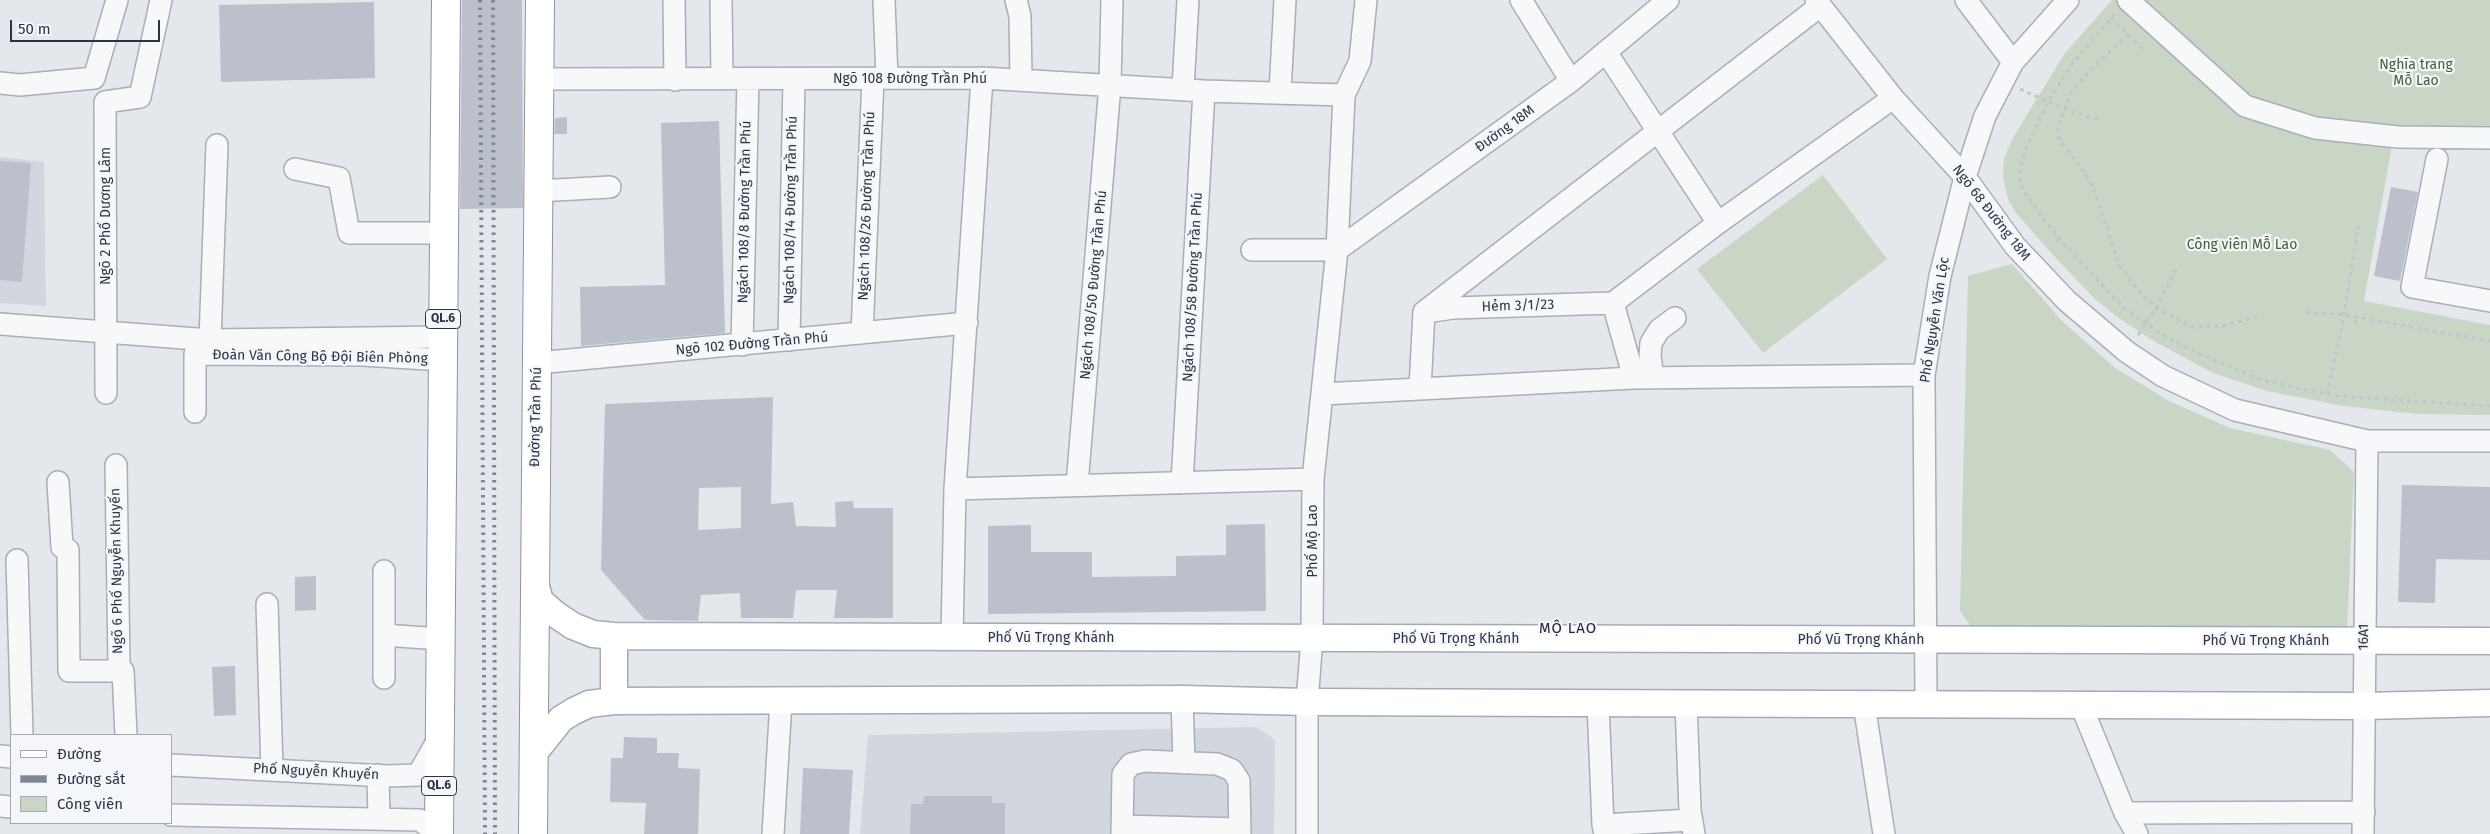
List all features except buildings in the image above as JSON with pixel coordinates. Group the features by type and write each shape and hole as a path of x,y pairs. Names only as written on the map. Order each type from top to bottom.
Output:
{"highway":[{"name":"QL.6","path":"438,834 446,0"},
{"name":"Đường Trần Phú","path":"533,834 540,0"}],"main road":[{"name":"Phố Vũ Trọng Khánh","path":"535,583 540,601 555,614 573,626 593,634 614,636 2490,641"},
{"path":"614,636 614,701"},
{"path":"534,753 561,720 574,711 589,704 614,701 1182,699 1598,704 2364,706 2490,703"}],"street":[{"path":"0,83 20,85 94,78 117,0"},
{"name":"Ngõ 2 Phố Dương Lâm","path":"106,393 105,102 140,97 161,0"},
{"path":"674,0 675,80"},
{"path":"721,0 722,79"},
{"name":"Ngách 108/26 Đường Trần Phú","path":"862,333 884,0"},
{"path":"1016,0 1020,16 1021,79"},
{"name":"Ngách 108/50 Đường Trần Phú","path":"1077,485 1110,85 1112,0"},
{"path":"1183,88 1188,0"},
{"path":"1280,92 1285,0"},
{"path":"1344,95 1360,61 1366,0"},
{"path":"1521,0 1571,81"},
{"name":"Đường 18M","path":"1337,250 1571,81 1667,0"},
{"path":"1966,0 2013,62"},
{"name":"Phố Nguyễn Văn Lộc","path":"1926,704 1924,375 1940,276 1965,177 1985,116 2013,62 2068,0"},
{"path":"1420,388 1424,312 1818,3"},
{"name":"Ngõ 68 Đường 18M","path":"1818,3 1893,98 1965,177 2015,246 2067,301 2127,352 2163,376 2234,410 2367,441 2490,441"},
{"path":"2122,6 2245,106 2315,128 2398,137 2490,138"},
{"path":"1606,52 1718,224"},
{"name":"Ngõ 108 Đường Trần Phú","path":"539,78 675,80 982,78 1183,88 1204,91 1344,95"},
{"path":"952,637 955,488 982,78"},
{"name":"Ngách 108/8 Đường Trần Phú","path":"742,345 748,79"},
{"name":"Ngách 108/14 Đường Trần Phú","path":"789,340 794,79"},
{"name":"Ngách 108/58 Đường Trần Phú","path":"1182,483 1204,91"},
{"name":"Phố Mộ Lao","path":"1307,834 1307,702 1312,638 1313,479 1337,250 1344,95"},
{"path":"1644,378 1613,303 1718,224 1893,98"},
{"path":"210,340 218,145"},
{"path":"2437,159 2412,286 2490,301"},
{"path":"295,169 339,178 349,233 416,235 444,233"},
{"path":"538,191 610,187"},
{"path":"1252,250 1337,250"},
{"name":"Hẻm 3/1/23","path":"1424,312 1453,308 1613,303"},
{"path":"1644,378 1650,356 1651,343 1659,330 1675,318"},
{"name":"Ngõ 102 Đường Trần Phú","path":"537,363 967,323"},
{"path":"0,324 210,340 443,348"},
{"name":"Đoàn Văn Công Bộ Đội Biên Phòng","path":"195,412 195,354 363,355 443,348"},
{"path":"1322,394 1644,378 1924,375"},
{"name":"16A1","path":"2363,834 2367,441"},
{"name":"Ngõ 6 Phố Nguyễn Khuyến","path":"116,465 119,667 123,671 126,734"},
{"path":"955,488 1313,479"},
{"path":"58,482 62,547 68,550 69,671 123,671"},
{"path":"17,560 22,734"},
{"path":"384,571 384,678"},
{"path":"267,604 272,770"},
{"path":"384,635 440,639"},
{"path":"1182,699 1184,763"},
{"path":"773,834 781,701"},
{"path":"1598,704 1604,830 1692,827 1686,704"},
{"path":"1864,704 1884,834"},
{"path":"2081,705 2125,813 2137,834"},
{"name":"Phố Nguyễn Khuyến","path":"172,765 378,775 418,775 439,738"},
{"path":"1145,761 1217,764 1232,770 1239,781 1240,832 1122,830 1123,774 1131,764 1145,761"},
{"path":"378,775 379,819"},
{"path":"2125,813 2364,812"},
{"path":"172,815 420,820 438,834"}],"path":[{"path":"2122,6 2072,64 2048,102 2025,151 2021,165 2020,183 2026,195 2059,239 2124,308 2146,324 2198,353 2242,372 2300,389 2327,394 2490,406"},
{"path":"2111,18 2145,51"},
{"path":"2128,34 2081,80 2071,93 2058,127 2058,137 2084,172 2094,190 2119,265 2141,294 2156,308 2193,327 2222,326 2257,317"},
{"path":"2004,81 2065,109 2101,120"},
{"path":"2327,394 2344,315 2359,221"},
{"path":"2127,352 2156,308 2176,270"},
{"path":"2306,312 2344,315 2490,341"},
{"path":"2355,324 2356,317"},
{"path":"2340,330 2347,332"},
{"path":"2329,381 2336,382"}],"shaded area":[{"path":"0,157 44,162 46,306 0,303"},
{"path":"1257,727 1275,740 1274,834 860,834 868,735"}],"green space":[{"name":"Công viên Mỗ Lao","path":"2112,0 2490,0 2490,147 2392,145 2364,301 2490,325 2490,415 2418,414 2343,406 2267,391 2213,373 2152,340 2120,319 2095,299 2053,255 2016,213 2008,199 2003,177 2004,159 2012,139 2065,53"},
{"path":"1823,175 1887,259 1763,353 1697,269"},
{"path":"2012,264 2061,320 2115,368 2171,402 2230,428 2330,450 2354,472 2347,630 1972,628 1960,611 1968,276"}],"railway":[{"path":"480,0 485,834"},
{"path":"493,0 495,834"}],"district":[{"name":"MỘ LAO","path":"1568,629"}],"park label":[{"name":"Nghĩa trang Mỗ Lao","path":"2416,74"}]}
